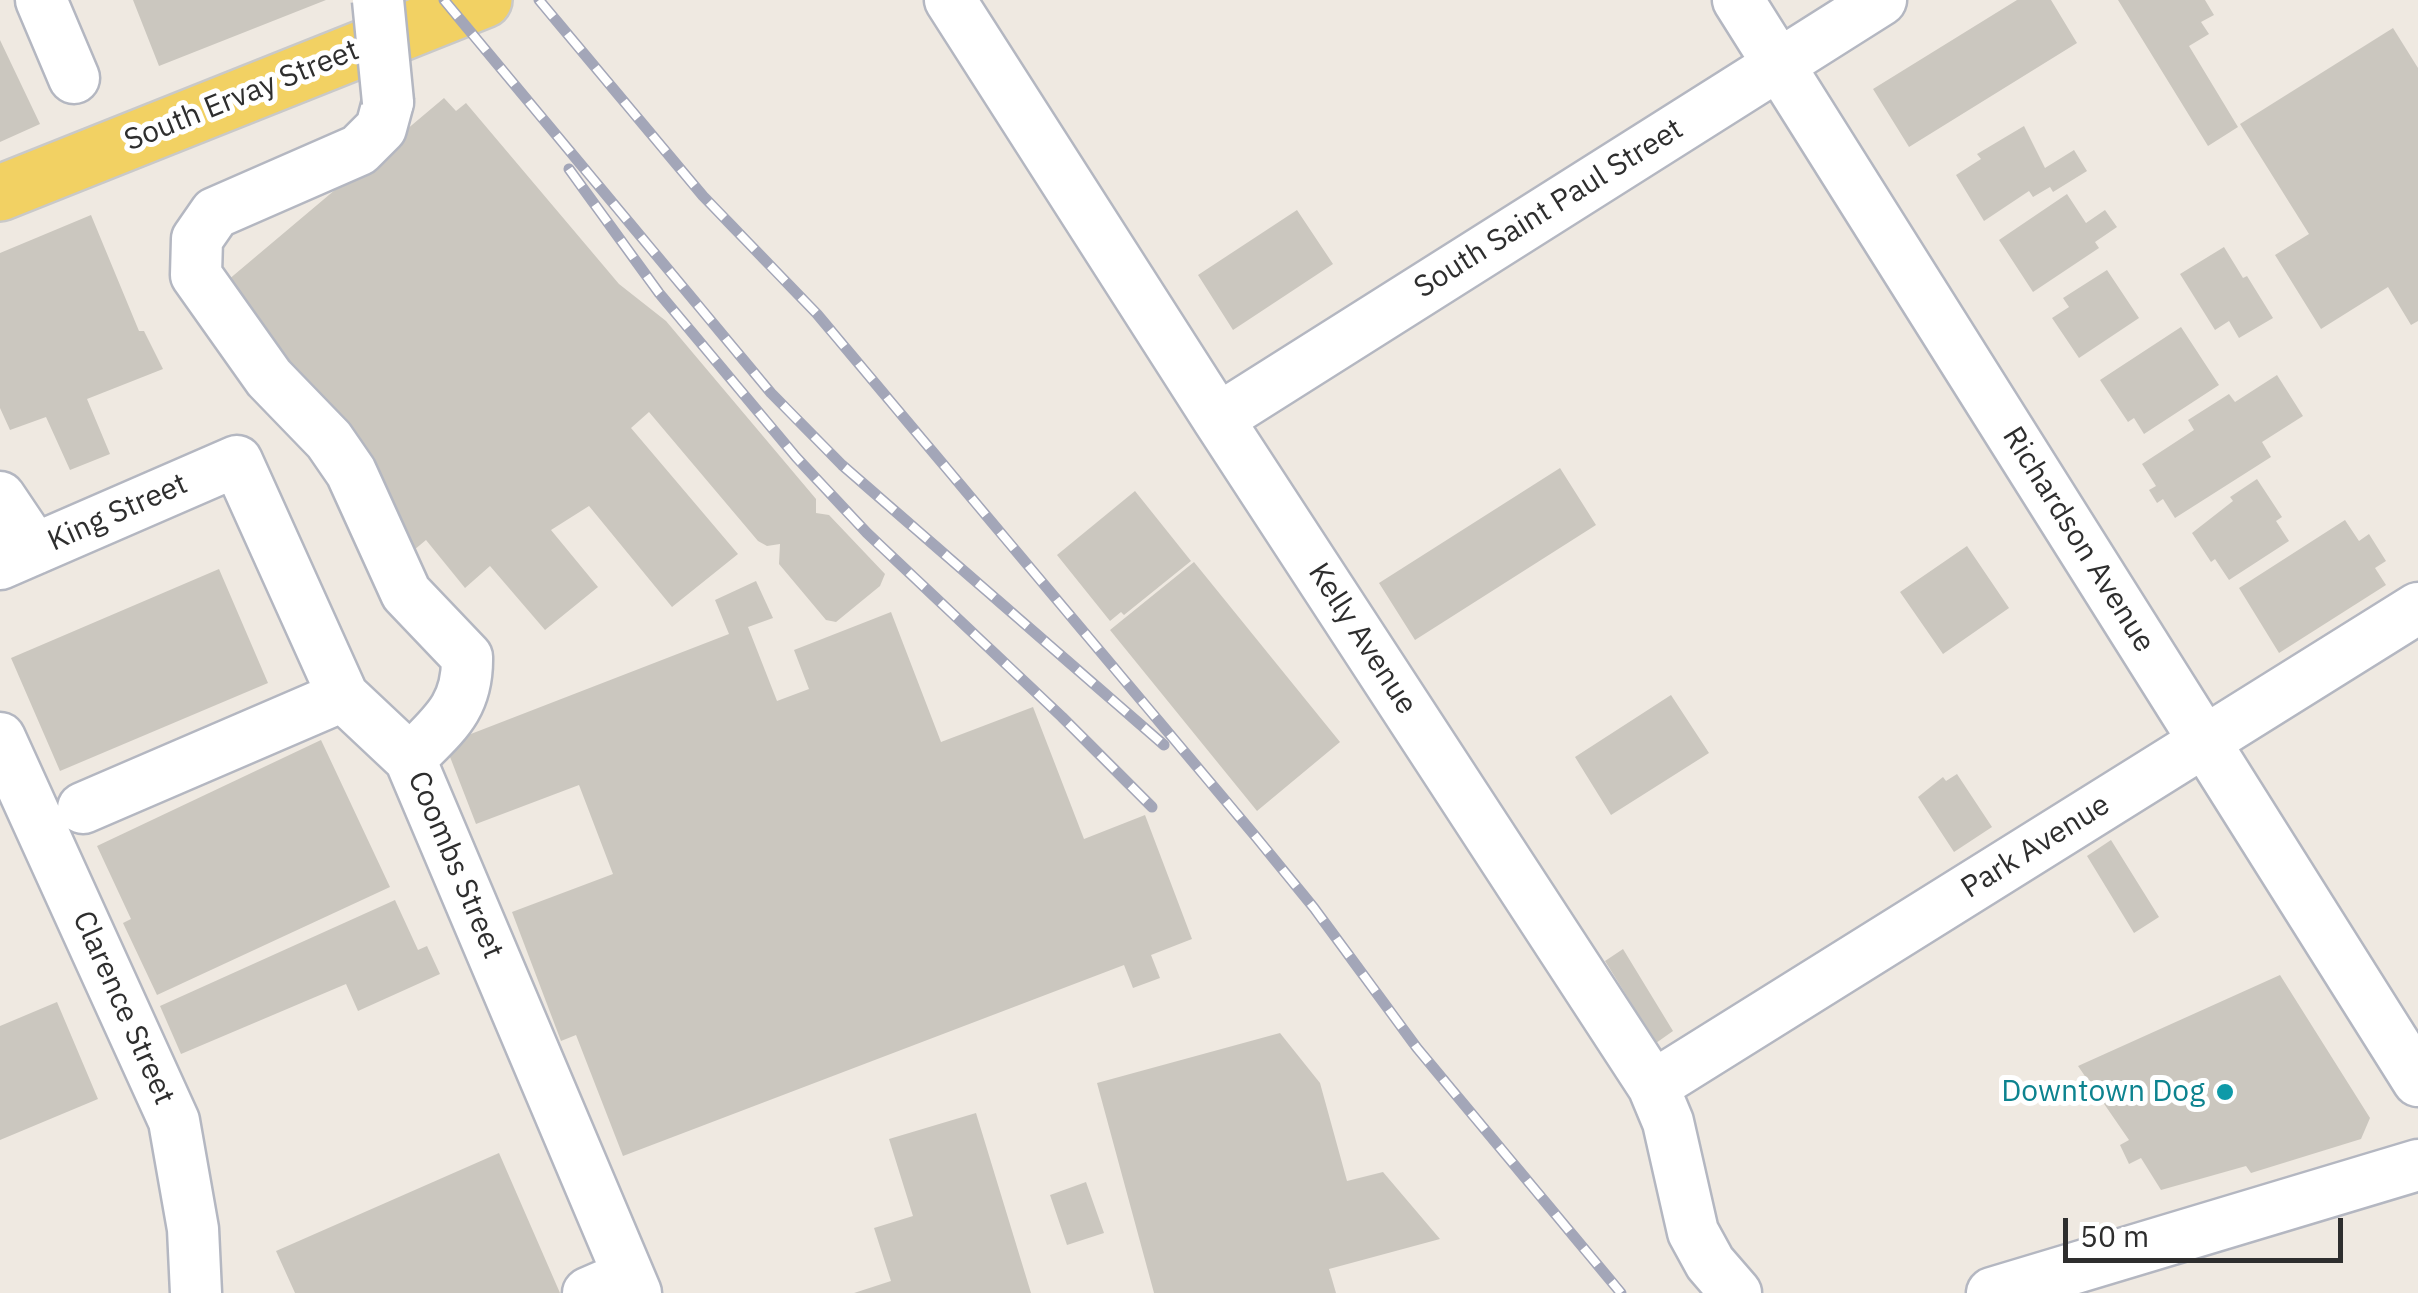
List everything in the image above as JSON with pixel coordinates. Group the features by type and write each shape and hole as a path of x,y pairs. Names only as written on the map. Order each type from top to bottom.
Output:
{"main road":[{"name":"South Ervay Street","path":"0,193 484,0"}],"street":[{"path":"40,0 74,78"},
{"path":"378,0 388,102 381,128 359,150 215,213 197,239 196,275 269,378 328,440 351,472 406,593 467,658 468,686 449,720 410,759"},
{"name":"Kelly Avenue","path":"950,0 1653,1086 1668,1122 1694,1232 1710,1262 1736,1293"},
{"name":"Richardson Avenue","path":"1738,0 2418,1081"},
{"name":"South Saint Paul Street","path":"1218,419 1881,0"},
{"name":"Coombs Street","path":"236,461 343,696 410,759 616,1284"},
{"name":"King Street","path":"18,557 236,461"},
{"path":"0,498 18,557"},
{"name":"Park Avenue","path":"1653,1086 2418,608"},
{"path":"83,808 343,696"},
{"name":"Clarence Street","path":"0,738 174,1121 193,1229 196,1293"},
{"path":"1992,1293 2418,1165"}],"building":[{"path":"133,0 326,0 159,66"},
{"path":"2017,0 2051,0 2077,43 1909,147 1873,89"},
{"path":"2118,0 2205,0 2214,15 2201,22 2209,34 2189,46 2238,127 2208,146"},
{"path":"2393,28 2418,68 2418,321 2411,325 2388,287 2321,329 2275,255 2309,234 2240,124"},
{"path":"0,40 40,124 0,142"},
{"path":"444,98 456,111 466,103 619,284 666,321 816,499 816,513 829,515 885,574 880,586 836,622 826,620 779,564 780,544 767,546 758,541 649,412 631,428 738,554 672,607 589,506 551,530 598,587 545,630 490,566 465,588 426,540 402,560 215,291"},
{"path":"2024,126 2045,168 2074,150 2087,171 2053,192 2050,187 2033,197 2029,191 1984,221 1956,175 1981,159 1977,154"},
{"path":"2067,194 2086,223 2105,210 2117,227 2095,242 2099,248 2033,292 1999,240"},
{"path":"1297,210 1333,264 1233,330 1198,275"},
{"path":"91,215 139,331 144,331 163,369 87,399 110,454 70,470 46,417 10,430 0,408 0,253"},
{"path":"2224,247 2273,318 2239,338 2229,321 2215,330 2180,274"},
{"path":"2107,270 2139,318 2079,358 2052,318 2069,307 2063,298"},
{"path":"2181,327 2219,385 2144,434 2134,418 2128,422 2100,380"},
{"path":"2277,375 2303,416 2262,442 2271,457 2175,518 2163,499 2157,503 2149,490 2156,486 2142,464 2194,430 2188,420 2229,394 2235,402"},
{"path":"1560,468 1596,525 1415,640 1379,583"},
{"path":"2257,479 2282,517 2276,521 2289,541 2229,580 2215,559 2211,562 2192,533 2233,501 2230,497"},
{"path":"1135,491 1191,561 1124,615 1121,612 1110,621 1057,555"},
{"path":"2345,520 2359,541 2369,534 2386,561 2375,568 2386,585 2279,653 2239,588"},
{"path":"1967,546 2009,608 1943,654 1900,592"},
{"path":"1194,562 1340,742 1257,811 1110,630"},
{"path":"219,569 268,683 60,771 11,658"},
{"path":"756,581 773,618 748,627 777,701 809,689 794,650 891,612 941,742 1033,707 1084,839 1145,815 1192,939 1151,955 1160,978 1133,988 1124,965 623,1156 576,1035 561,1041 512,912 613,874 579,785 476,824 445,744 729,634 715,600"},
{"path":"1671,695 1709,753 1611,815 1575,757"},
{"path":"321,740 390,887 157,995 123,923 131,919 97,846"},
{"path":"1957,774 1992,827 1954,852 1918,797 1943,777 1946,781"},
{"path":"2111,840 2159,917 2134,933 2087,856"},
{"path":"395,900 418,950 427,946 440,974 358,1011 346,984 181,1054 160,1006"},
{"path":"1623,949 1673,1031 1656,1043 1605,961"},
{"name":"Downtown Dog","path":"2280,975 2370,1118 2361,1139 2251,1173 2246,1166 2161,1190 2141,1158 2129,1164 2120,1145 2129,1140 2078,1066"},
{"path":"57,1002 98,1099 0,1140 0,1026"},
{"path":"1280,1033 1320,1083 1347,1181 1383,1172 1440,1239 1329,1269 1336,1293 1154,1293 1097,1083"},
{"path":"976,1113 1031,1293 854,1293 891,1281 874,1228 913,1216 889,1139"},
{"path":"499,1153 560,1293 295,1293 276,1251"},
{"path":"1086,1182 1104,1233 1067,1245 1050,1195"}],"railway":[{"path":"444,0 771,393 842,465 1164,745"},
{"path":"539,0 703,196 817,314 1256,837 1314,908 1417,1048 1621,1293"},
{"path":"569,169 659,293 796,457 867,533 1152,807"}],"place":[{"name":"Downtown Dog","path":"2225,1092"}]}
